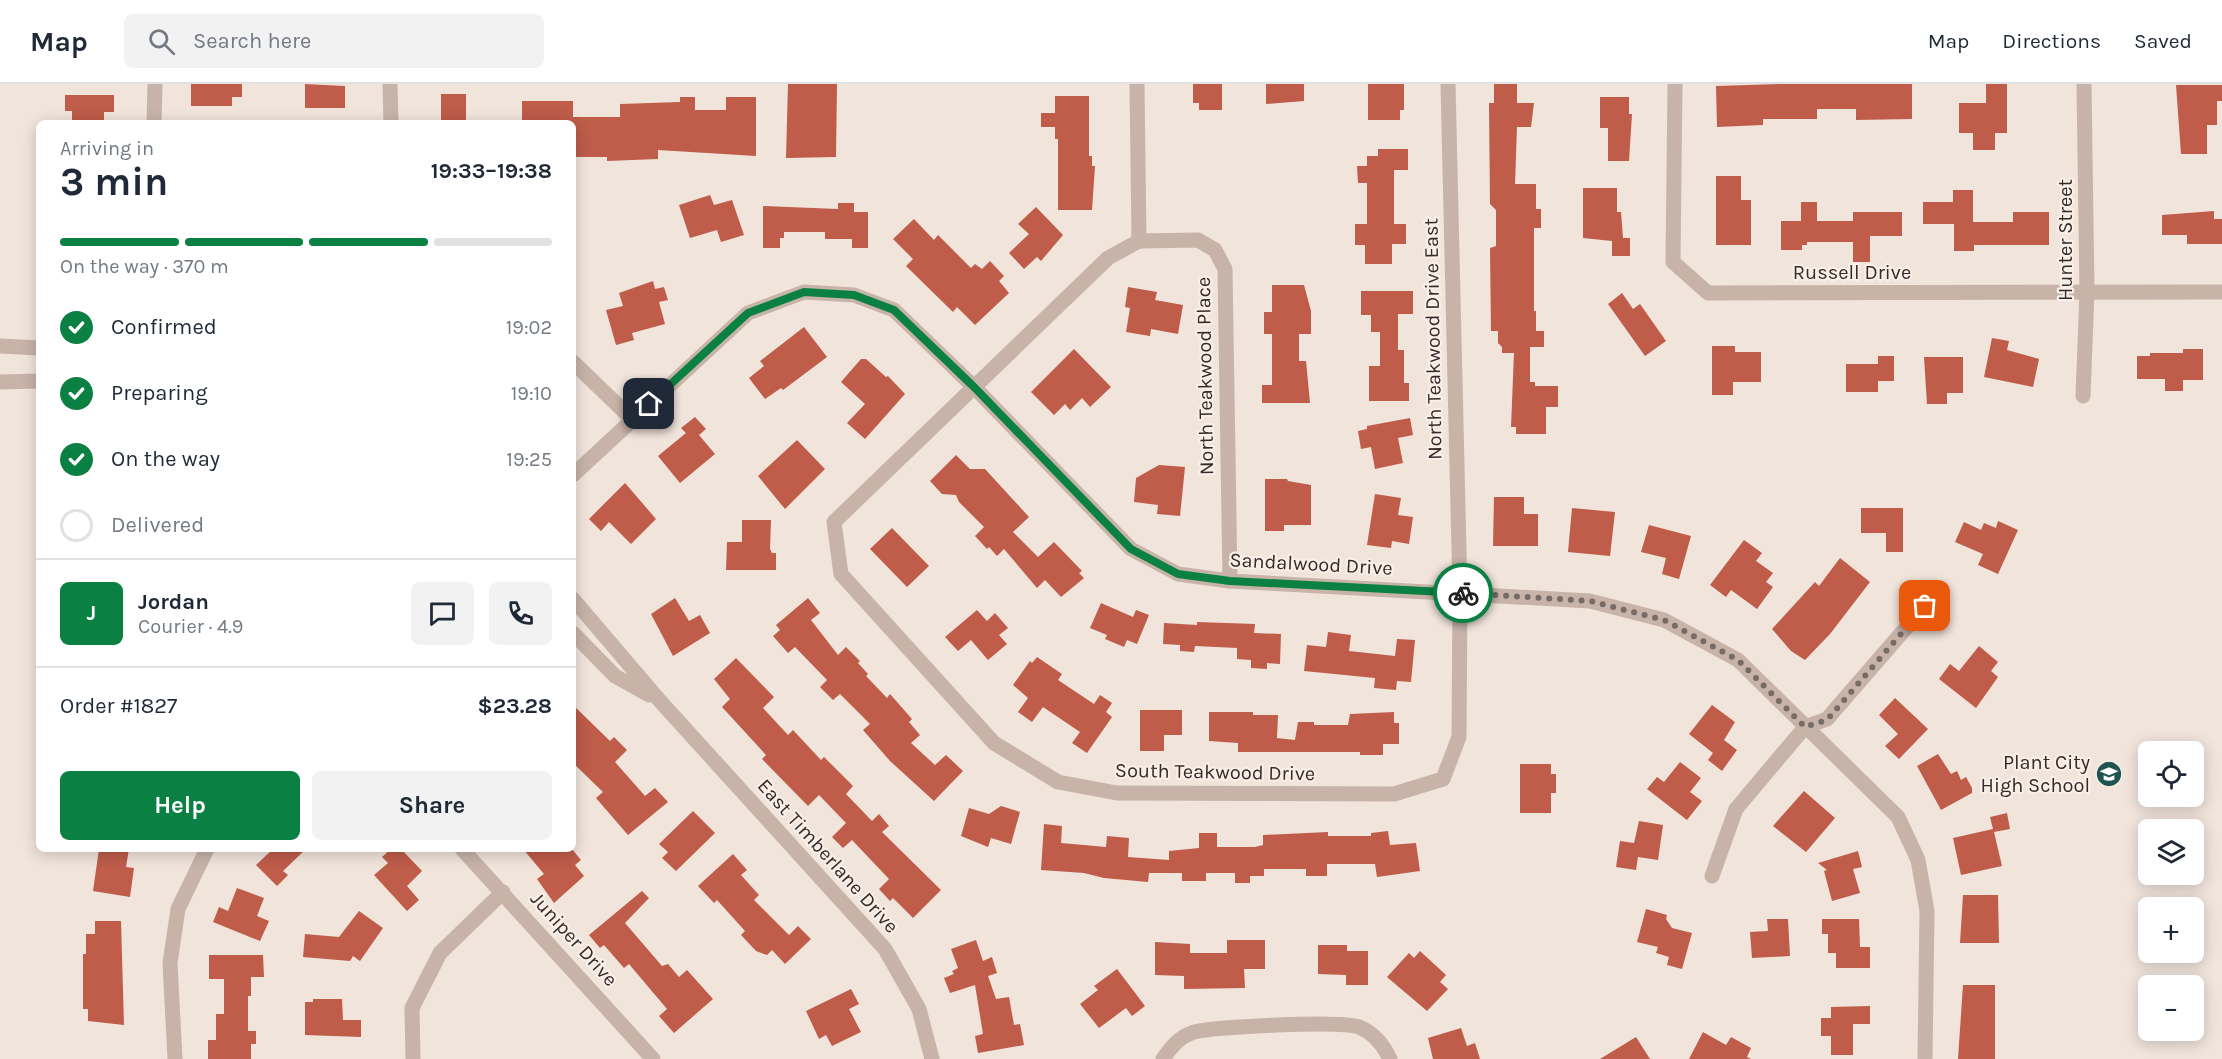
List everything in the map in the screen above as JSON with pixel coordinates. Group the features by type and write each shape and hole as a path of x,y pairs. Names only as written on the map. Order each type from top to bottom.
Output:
{"street":[{"path":"154,120 155,84"},
{"path":"390,84 391,120"},
{"path":"975,388 1108,258 1139,241 1137,84"},
{"name":"North Teakwood Drive East","path":"1448,84 1460,593"},
{"name":"Russell Drive","path":"1675,84 1673,262 1708,293 2222,292"},
{"name":"Hunter Street","path":"2083,396 2087,292 2085,84"},
{"name":"North Teakwood Place","path":"1139,241 1198,240 1215,250 1225,268 1230,581"},
{"name":"Sandalwood Drive","path":"576,472 748,313 804,292 854,295 894,310 975,388 1131,549 1178,574 1230,581 1590,601 1664,620 1738,660 1898,816 1918,860 1927,911 1925,1059"},
{"path":"0,346 36,348"},
{"path":"576,365 633,420"},
{"path":"0,381 36,381"},
{"name":"South Teakwood Drive","path":"975,388 834,522 841,574 994,743 1058,782 1117,793 1394,794 1443,779 1459,737 1460,593"},
{"name":"East Timberlane Drive","path":"576,603 660,701 885,949 919,1009 933,1059"},
{"path":"1712,876 1736,809 1805,727 1827,720 1925,606"},
{"name":"East Timberlane Drive","path":"576,636 615,676 660,701"},
{"path":"175,1059 170,963 178,909 206,852"},
{"name":"Juniper Drive","path":"465,852 653,1059"},
{"path":"412,1059 412,1008 440,953 503,892"},
{"path":"1163,1059 1174,1043 1194,1032 1311,1024 1359,1027 1383,1044 1390,1059"}],"building":[{"path":"191,84 242,84 242,97 232,97 232,106 191,106"},
{"path":"305,84 345,86 345,108 305,108"},
{"path":"788,84 837,84 836,157 786,158"},
{"path":"1193,84 1222,84 1222,110 1199,110 1199,103 1193,103"},
{"path":"1266,84 1304,84 1304,101 1266,104"},
{"path":"1368,84 1404,84 1404,110 1400,110 1400,120 1368,120"},
{"path":"1494,84 1517,84 1517,103 1534,103 1531,127 1517,127 1515,184 1536,184 1536,209 1541,209 1541,228 1534,228 1534,311 1536,311 1536,331 1544,331 1544,347 1530,347 1530,382 1535,382 1535,386 1558,386 1558,407 1546,407 1546,434 1516,434 1516,427 1511,427 1514,353 1502,353 1502,347 1498,343 1498,331 1491,331 1490,248 1496,246 1496,210 1490,204 1489,103 1494,103"},
{"path":"1912,84 1912,119 1856,120 1856,109 1817,109 1817,119 1763,119 1763,125 1717,127 1716,86"},
{"path":"1986,84 2007,84 2007,133 1995,133 1995,150 1973,150 1973,133 1959,133 1959,103 1986,103"},
{"path":"2176,85 2222,85 2222,101 2217,101 2217,125 2207,125 2207,154 2181,154"},
{"path":"441,94 466,94 466,120 441,120"},
{"path":"65,95 114,95 114,112 104,112 104,120 72,120 72,111 65,111"},
{"path":"1055,96 1089,96 1089,156 1092,156 1092,166 1095,166 1092,210 1058,210 1058,139 1055,139 1055,127 1041,127 1041,113 1055,113"},
{"path":"680,97 695,97 695,110 726,110 726,97 756,97 756,156 658,150 658,159 607,161 607,157 576,157 576,120 573,120 573,117 620,117 620,104 680,102"},
{"path":"1600,97 1629,97 1629,114 1632,114 1629,161 1608,161 1608,128 1600,128"},
{"path":"522,101 573,101 573,120 522,120"},
{"path":"1378,149 1408,149 1408,170 1394,170 1394,224 1406,224 1406,244 1392,244 1392,264 1365,264 1365,245 1355,245 1355,224 1367,224 1367,183 1358,183 1357,166 1367,166 1367,156 1378,156"},
{"path":"1716,176 1741,176 1741,200 1751,200 1751,245 1716,245"},
{"path":"1583,188 1617,188 1617,212 1621,212 1623,238 1630,238 1630,256 1612,256 1612,241 1583,238"},
{"path":"1953,190 1973,190 1973,222 2013,222 2013,212 2049,212 2049,245 1974,245 1974,251 1954,251 1954,224 1923,224 1923,202 1953,202"},
{"path":"710,195 714,205 732,200 744,235 721,242 717,230 690,238 679,205"},
{"path":"1801,202 1817,202 1817,221 1853,221 1853,212 1902,212 1902,236 1870,236 1870,262 1853,262 1853,242 1807,242 1807,245 1802,245 1802,250 1781,250 1781,221 1801,221"},
{"path":"838,203 854,203 854,212 868,212 868,248 852,248 852,239 825,239 825,232 784,232 784,238 780,238 780,248 763,248 763,206 838,209"},
{"path":"1036,207 1063,235 1041,261 1037,257 1024,269 1009,253 1029,234 1018,224"},
{"path":"2214,211 2214,219 2222,219 2222,244 2187,244 2187,235 2162,235 2162,215"},
{"path":"914,219 934,240 938,235 971,268 975,264 982,269 990,261 1004,276 999,281 1009,293 975,325 957,307 953,312 906,266 913,259 893,239"},
{"path":"653,281 655,289 664,287 668,300 659,302 665,324 632,333 634,340 616,345 606,310 623,306 619,293"},
{"path":"1272,285 1304,285 1311,311 1311,334 1299,334 1299,361 1306,361 1310,403 1262,403 1262,385 1272,385 1272,334 1264,334 1264,312 1272,312"},
{"path":"1128,287 1157,292 1155,300 1183,305 1178,334 1151,329 1150,336 1126,332 1130,308 1125,307"},
{"path":"1361,291 1413,291 1413,314 1398,314 1398,350 1404,350 1404,383 1409,383 1409,401 1369,401 1369,366 1380,366 1380,332 1371,332 1371,315 1361,315"},
{"path":"1622,293 1633,309 1640,304 1666,341 1645,356 1608,304"},
{"path":"804,327 827,357 783,390 781,388 765,399 749,378 764,366 760,361"},
{"path":"1992,338 2009,341 2007,350 2039,359 2033,387 1984,377"},
{"path":"1712,346 1735,346 1735,352 1761,352 1761,382 1733,382 1733,395 1712,395"},
{"path":"1074,349 1111,387 1090,407 1082,398 1070,410 1065,404 1054,415 1031,392"},
{"path":"2183,349 2203,349 2203,380 2183,380 2183,391 2165,391 2165,379 2137,379 2137,356 2150,356 2150,353 2183,353"},
{"path":"1878,356 1894,356 1894,381 1878,381 1878,392 1846,392 1846,364 1878,364"},
{"path":"1924,357 1963,357 1963,393 1947,393 1947,404 1927,404"},
{"path":"861,359 866,359 886,377 888,376 905,394 865,439 847,423 865,404 841,382"},
{"path":"695,417 706,429 699,435 715,454 680,483 658,456 686,433 681,428"},
{"path":"1410,418 1413,435 1398,438 1403,463 1375,469 1371,447 1361,449 1358,431 1367,429 1367,426"},
{"path":"797,440 825,469 785,509 758,476"},
{"path":"956,455 970,469 985,469 1029,517 1013,532 1038,557 1054,542 1082,571 1079,573 1084,578 1061,597 1045,580 1037,588 1004,549 997,556 989,547 987,549 975,536 984,527 959,502 956,495 942,494 930,481"},
{"path":"1159,465 1185,467 1180,516 1157,514 1158,505 1134,502 1136,478"},
{"path":"1265,479 1287,479 1311,485 1311,525 1284,525 1284,531 1265,531"},
{"path":"625,483 656,519 631,544 609,522 601,531 589,519"},
{"path":"1375,494 1401,498 1398,515 1413,517 1409,544 1392,541 1391,548 1367,545"},
{"path":"1494,497 1524,497 1524,514 1538,514 1538,546 1493,546"},
{"path":"1572,508 1615,512 1610,556 1568,552"},
{"path":"1861,508 1903,508 1903,552 1886,552 1886,533 1861,533"},
{"path":"742,520 771,520 770,549 772,553 776,553 776,570 726,570 727,542 742,542"},
{"path":"1998,521 2018,530 1998,574 1978,565 1983,554 1955,542 1964,522 1981,530 1984,523 1996,528"},
{"path":"1649,525 1691,536 1679,579 1662,574 1666,558 1641,552"},
{"path":"892,528 929,566 907,587 870,549"},
{"path":"1744,540 1762,553 1756,561 1773,573 1766,582 1773,587 1757,609 1731,590 1726,597 1710,585"},
{"path":"1840,558 1870,582 1830,634 1805,660 1791,651 1772,629 1815,582 1819,586"},
{"path":"675,598 689,621 700,615 710,633 673,656 651,614"},
{"path":"808,598 820,613 811,620 838,655 846,647 860,661 858,663 868,674 866,676 887,698 890,694 912,719 909,722 920,735 911,743 935,765 946,755 963,771 934,801 890,761 863,730 870,724 840,694 833,700 820,687 827,680 795,647 788,653 773,636 780,630 776,625"},
{"path":"1101,603 1133,617 1136,610 1149,615 1137,644 1127,640 1124,647 1105,639 1107,635 1090,628"},
{"path":"977,610 987,621 995,613 1008,628 999,635 1007,644 988,660 971,640 958,651 945,637"},
{"path":"1197,622 1255,624 1254,633 1281,634 1280,664 1267,663 1267,669 1251,668 1251,660 1237,659 1237,648 1195,646 1194,652 1180,651 1180,645 1163,644 1164,623 1197,625"},
{"path":"1328,632 1351,635 1349,651 1395,656 1397,639 1415,640 1411,682 1397,681 1396,690 1374,688 1375,678 1304,671 1307,645 1326,647"},
{"path":"1979,646 1998,662 1991,671 1998,677 1976,708 1939,679 1950,664 1959,671"},
{"path":"1037,657 1062,674 1058,680 1094,704 1100,695 1112,703 1106,712 1112,717 1087,753 1072,743 1080,732 1043,707 1032,722 1018,712 1028,698 1013,685 1030,661 1032,663"},
{"path":"736,658 774,697 763,708 788,735 793,730 821,760 824,757 853,786 846,794 872,821 879,814 889,826 882,832 941,890 913,918 893,898 890,901 879,889 889,879 852,840 843,848 832,837 846,823 819,795 808,806 762,759 766,755 722,707 730,699 714,679"},
{"path":"1895,698 1928,729 1899,759 1885,746 1898,734 1879,715"},
{"path":"1712,705 1735,722 1724,740 1737,750 1722,771 1708,760 1713,753 1689,734"},
{"path":"576,708 610,741 614,737 627,750 615,762 645,796 655,788 668,802 628,835 596,798 603,792 576,766"},
{"path":"1140,710 1182,710 1182,735 1164,735 1164,751 1140,751"},
{"path":"1209,712 1253,712 1253,715 1278,715 1277,738 1295,740 1298,722 1314,722 1314,725 1348,725 1350,714 1394,712 1394,723 1399,723 1399,744 1383,744 1383,755 1360,755 1360,752 1238,752 1238,743 1209,741"},
{"path":"1938,754 1951,774 1957,771 1961,780 1966,777 1972,788 1972,793 1941,810 1917,766"},
{"path":"1680,762 1701,778 1690,792 1702,801 1687,820 1647,789 1657,777 1664,782"},
{"path":"1520,764 1551,764 1551,774 1556,774 1556,793 1551,793 1551,813 1520,813"},
{"path":"1804,791 1835,818 1806,852 1773,826"},
{"path":"1001,806 1020,812 1011,844 991,838 988,847 961,836 969,808 989,814"},
{"path":"693,811 715,833 676,871 662,858 668,852 659,844"},
{"path":"2007,813 2010,829 1994,832 2002,866 1961,875 1953,838 1993,829 1990,817"},
{"path":"1639,821 1663,825 1658,860 1638,857 1636,870 1616,867 1620,841 1634,843"},
{"path":"1044,824 1062,826 1061,843 1106,847 1107,836 1129,838 1128,857 1169,860 1169,851 1199,848 1199,833 1217,833 1217,847 1255,847 1263,845 1263,835 1328,832 1328,836 1371,836 1371,833 1388,831 1390,845 1416,843 1420,871 1377,877 1375,864 1327,864 1327,876 1306,876 1306,869 1264,869 1264,876 1250,876 1250,883 1235,883 1235,873 1206,873 1206,881 1182,881 1182,873 1149,873 1148,882 1104,878 1084,873 1041,870"},
{"path":"1858,851 1862,867 1853,869 1860,893 1832,901 1824,871 1827,870 1818,863"},
{"path":"99,852 128,852 126,867 134,868 130,897 93,891"},
{"path":"270,852 303,852 283,871 288,875 277,886 256,865"},
{"path":"388,852 404,852 422,871 407,886 419,900 407,911 374,875 388,863 382,857"},
{"path":"526,852 574,852 581,860 575,865 584,876 554,903 537,879 544,874"},
{"path":"733,854 747,870 741,875 759,895 754,900 789,935 798,926 811,939 785,964 772,950 767,955 756,951 741,935 745,931 717,900 714,903 698,886"},
{"path":"237,888 264,898 257,916 269,921 260,941 213,922 219,907 228,911"},
{"path":"642,891 649,898 625,923 662,966 668,964 679,977 687,970 713,999 674,1033 659,1016 667,1009 629,964 624,968 604,945 600,948 589,935"},
{"path":"1963,895 1998,895 1999,943 1960,943"},
{"path":"1646,909 1667,915 1666,919 1672,928 1692,933 1682,969 1667,965 1669,957 1656,953 1658,947 1637,942"},
{"path":"359,911 383,928 360,961 353,956 350,961 303,957 305,934 339,937"},
{"path":"1767,919 1788,919 1790,956 1752,958 1750,932 1768,931"},
{"path":"1822,919 1859,919 1860,947 1870,947 1870,968 1836,968 1836,953 1828,953 1828,934 1822,934"},
{"path":"95,921 121,921 124,1025 88,1021 88,1009 83,1009 83,954 86,954 86,934 95,934"},
{"path":"976,940 983,961 992,957 997,973 988,976 996,999 1009,997 1014,1025 1020,1024 1024,1045 978,1053 975,1036 983,1034 975,985 950,993 944,978 954,974 952,971 958,968 951,949"},
{"path":"1227,940 1265,940 1265,969 1244,969 1245,988 1184,989 1184,976 1155,975 1155,942 1190,944 1190,953 1227,953"},
{"path":"1318,945 1347,945 1347,951 1368,951 1368,985 1346,985 1346,975 1318,974"},
{"path":"1420,951 1446,975 1440,982 1448,989 1427,1011 1387,977 1409,953 1414,958"},
{"path":"209,955 263,955 264,977 251,977 251,996 248,996 248,1031 256,1031 256,1044 251,1044 251,1059 208,1059 208,1040 216,1040 216,1014 224,1014 224,979 209,979"},
{"path":"1117,969 1145,1006 1132,1016 1126,1008 1099,1028 1080,1004 1098,990 1094,986"},
{"path":"1963,985 1995,985 1995,1059 1958,1059"},
{"path":"851,989 859,1004 849,1009 861,1032 832,1046 826,1035 819,1039 806,1011"},
{"path":"313,999 342,999 343,1020 361,1020 361,1037 305,1035 305,1002 313,1002"},
{"path":"1870,1006 1870,1024 1853,1024 1853,1055 1831,1055 1831,1036 1821,1036 1821,1018 1831,1018 1831,1007"},
{"path":"1461,1028 1467,1046 1475,1043 1480,1059 1433,1059 1428,1038"},
{"path":"1703,1032 1726,1045 1731,1037 1751,1048 1747,1057 1751,1059 1689,1059"},
{"path":"1636,1037 1650,1059 1600,1059"}],"way so far":[{"path":"1463,593 1590,601 1664,620 1738,660 1805,727 1827,720 1925,606"}],"place":[{"name":"Plant City High School","path":"2109,774"}],"route":[{"path":"649,404 748,313 804,292 854,295 894,310 975,388 1131,549 1178,574 1230,581 1463,593"}]}
